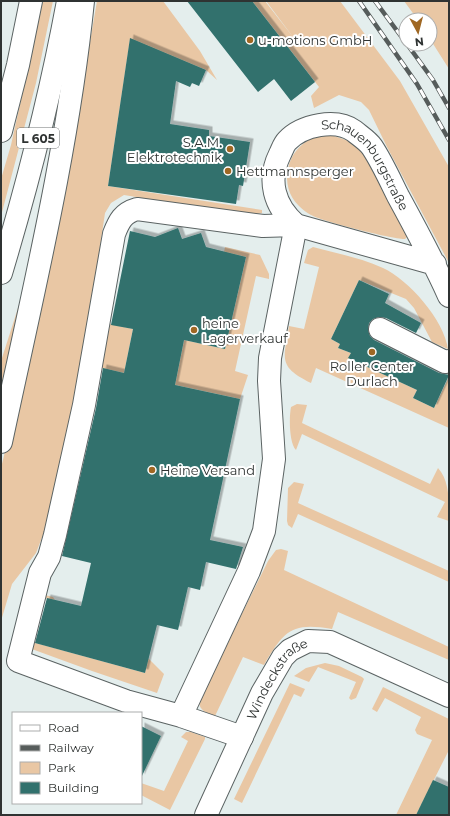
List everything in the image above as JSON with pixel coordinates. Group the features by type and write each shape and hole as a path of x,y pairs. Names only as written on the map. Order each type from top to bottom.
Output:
{"main road":[{"name":"L 605","path":"1,131 18,64 31,1"},
{"name":"L 605","path":"1,273 17,219 52,84 68,1"},
{"path":"1,442 48,225 78,52 83,1"},
{"name":"Schauenburgstraße","path":"296,225 287,217 276,200 273,183 275,164 287,141 305,129 329,124 343,125 353,130 371,146 435,264 449,296"},
{"path":"242,737 181,716 126,701 18,661 40,573 49,557 56,535 84,405 114,234 119,220 128,211 137,209 264,226 296,225 435,264"},
{"path":"181,716 249,571 264,531 274,460 269,381 270,358 296,225"},
{"path":"380,329 445,362 449,361"},
{"name":"Windeckstraße","path":"206,815 262,693 283,657 290,650 308,641 330,642 449,696"}],"green space":[{"path":"43,1 53,1 36,83 1,216 1,179 11,145"},
{"path":"97,1 163,1 200,51 217,80 206,70 130,39 108,186 262,210 262,213 256,214 184,205 124,195 111,203 105,213 82,370 53,509 36,553 12,584 1,621 1,468 18,398 72,147"},
{"path":"252,1 265,1 296,41 266,1 340,1 400,81 449,167 449,263 369,110 361,102 339,95 314,108 311,96 319,87"},
{"path":"404,1 449,1 449,69 438,52 438,12 412,12"},
{"path":"331,135 352,142 364,154 407,232 408,236 405,239 374,233 318,218 304,210 292,198 287,179 291,159 296,150 313,138"},
{"path":"225,247 260,255 269,274 269,279 256,276 235,371 248,375 240,399 175,385 184,340 225,349 246,257 224,252"},
{"path":"313,247 375,264 404,282 424,302 440,326 448,349 432,342 414,308 406,299 359,280 331,339 340,344 338,348 351,353 347,362 355,366 357,362 417,390 413,398 434,408 449,377 449,428 316,368 311,383 293,372 288,366 285,360 285,354 289,326 304,329 319,267 304,263 308,250"},
{"path":"27,280 1,413 1,361"},
{"path":"110,324 133,329 124,373 101,368"},
{"path":"297,404 307,405 302,423 430,484 438,468 445,479 447,486 449,521 437,517 445,502 302,434 296,450 292,442 290,417 291,407"},
{"path":"294,482 304,484 298,503 449,571 449,582 298,514 292,528 288,525 287,521 288,488"},
{"path":"281,549 288,551 284,570 449,647 449,660 338,612 332,629 318,627 298,628 283,637 264,665 243,657 215,716 204,711 200,707 199,701 268,561 276,550"},
{"path":"45,595 53,597 55,600 43,598 32,642 145,673 148,658 164,674 157,693 29,648 28,643 40,596"},
{"path":"325,663 339,666 364,679 356,698 351,700 349,698 356,682 318,667 309,682 294,676 306,668"},
{"path":"290,683 305,689 301,697 294,694 242,803 234,799"},
{"path":"383,687 449,719 449,750 416,815 396,815 432,740 417,734 415,730 421,717 385,698 377,712 372,709"},
{"path":"186,732 191,732 205,737 205,739 170,810 142,796 142,783 164,791 188,741 181,737"}],"building":[{"name":"u-motions GmbH","path":"187,1 252,1 315,82 291,101 274,79 258,92"},
{"path":"130,38 206,70 199,86 192,83 190,87 176,81 170,124 209,130 209,136 250,142 243,186 239,185 236,204 108,186"},
{"name":"Heine Versand","path":"178,228 182,239 201,233 206,247 246,257 225,349 184,340 175,385 240,399 210,540 243,547 236,569 206,562 200,590 188,587 178,630 157,625 145,673 35,643 47,598 81,606 91,563 62,556 96,408 103,368 124,373 133,329 111,325 130,231 155,237"},
{"path":"359,280 389,294 385,303 421,323 416,333 386,318 379,317 373,319 369,323 368,330 370,336 374,340 439,373 449,375 434,408 413,398 417,390 348,358 351,353 338,348 340,344 331,339"},
{"path":"142,726 161,736 142,776"},
{"path":"433,780 449,787 449,815 416,815"}],"railway":[{"path":"359,1 417,84 449,140"},
{"path":"375,1 398,32"},
{"path":"413,52 433,80 449,108"}],"place":[{"name":"u-motions GmbH","path":"250,40"},
{"name":"S.A.M. Elektrotechnik","path":"230,149"},
{"name":"Hettmannsperger","path":"228,171"},
{"name":"heine Lagerverkauf","path":"194,330"},
{"name":"Roller Center Durlach","path":"372,352"},
{"name":"Heine Versand","path":"152,470"}]}
